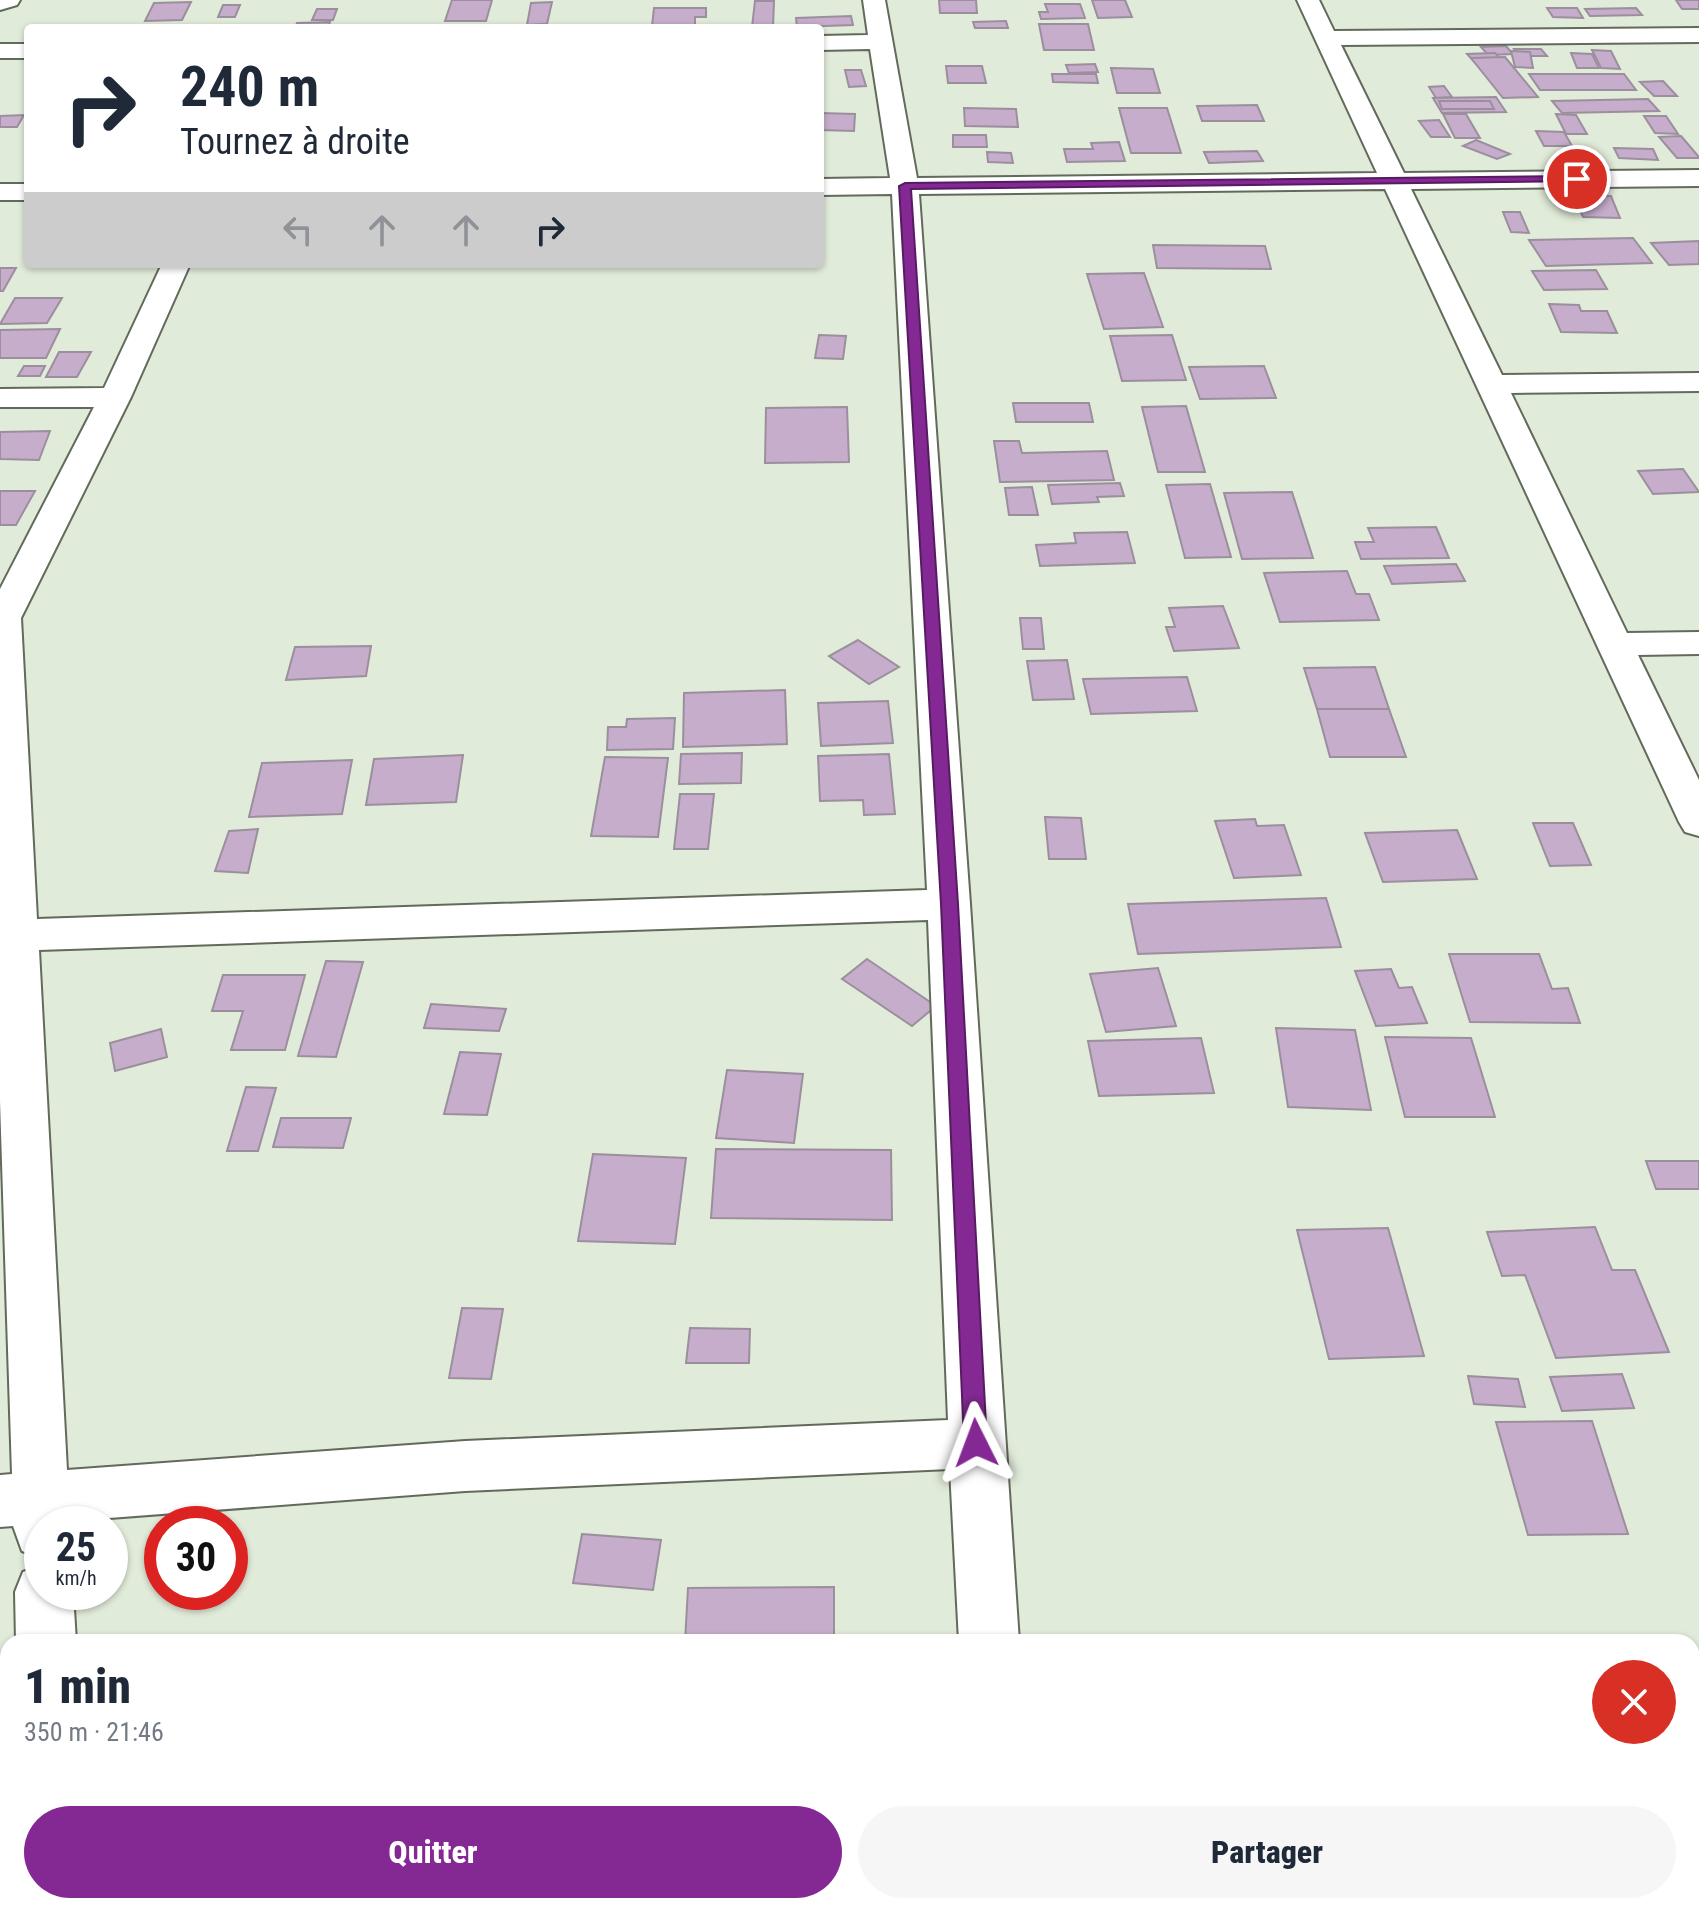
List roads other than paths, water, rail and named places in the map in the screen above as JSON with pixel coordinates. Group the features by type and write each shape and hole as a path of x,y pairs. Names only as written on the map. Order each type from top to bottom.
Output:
{"street":[{"path":"0,3 9,0"},
{"path":"874,0 905,186 949,904 988,1634"},
{"path":"1308,0 1699,822"},
{"path":"1326,38 1699,35"},
{"path":"824,43 881,42"},
{"path":"0,51 24,51"},
{"path":"824,187 1699,178"},
{"path":"0,192 24,192"},
{"path":"28,1506 17,935 2,618 115,397 174,268"},
{"path":"1491,384 1699,382"},
{"path":"0,398 115,397"},
{"path":"1615,644 1699,643"},
{"path":"17,935 949,904"},
{"path":"77,1506 465,1466 976,1443"},
{"path":"45,1610 46,1634"}]}
